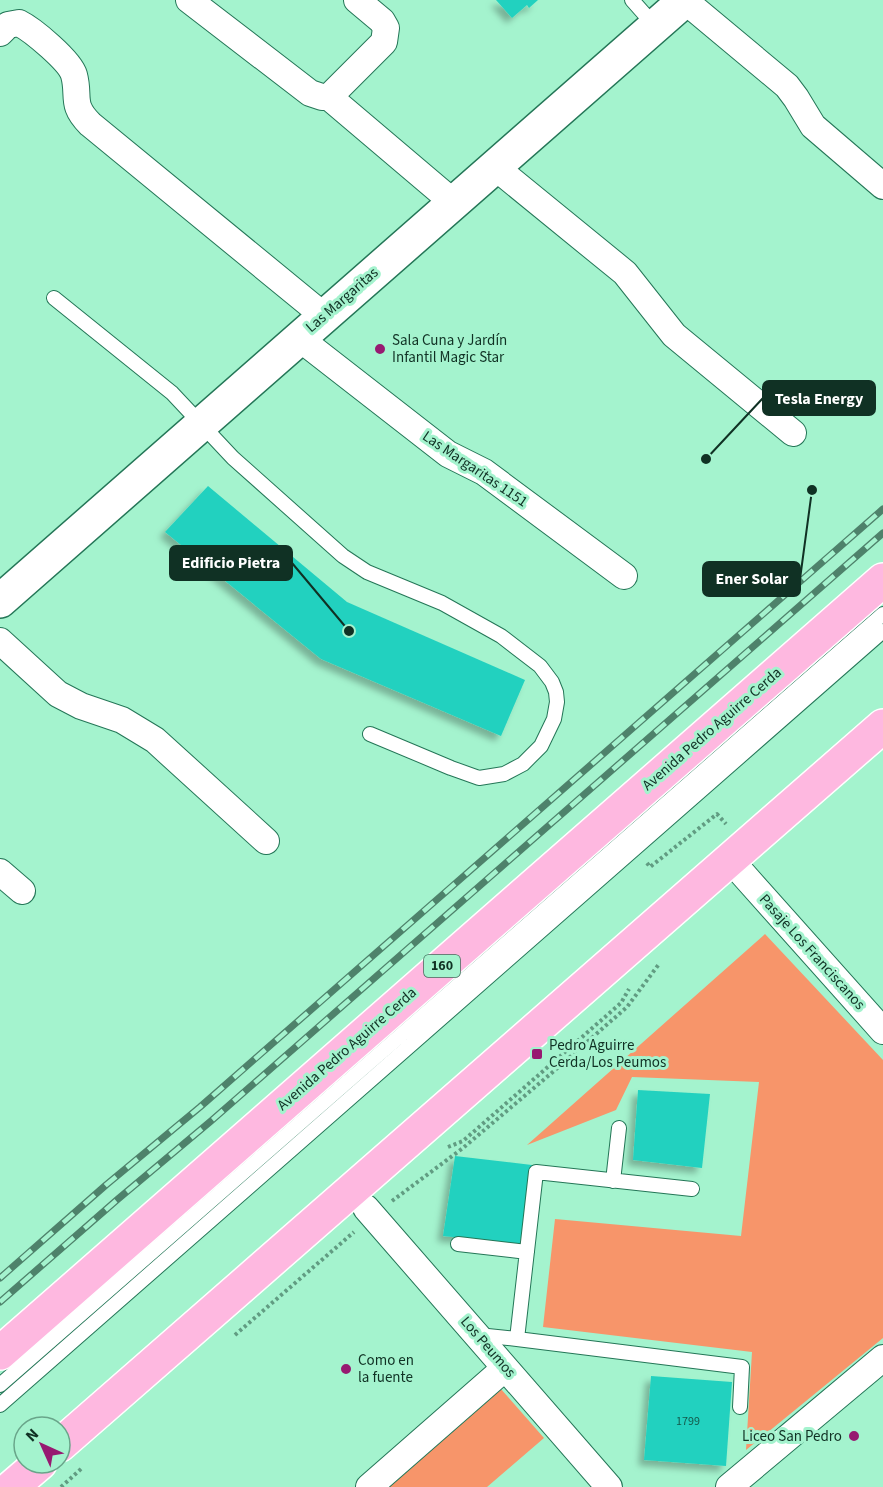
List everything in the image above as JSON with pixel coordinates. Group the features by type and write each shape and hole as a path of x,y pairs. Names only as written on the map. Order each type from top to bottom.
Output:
{"highway":[{"name":"Avenida Pedro Aguirre Cerda","path":"0,1353 883,580"},
{"path":"72,1435 744,860 883,726"},
{"path":"12,1487 26,1475"}],"street":[{"path":"189,0 310,93 322,98 329,97 384,42 386,28 382,21 357,0"},
{"path":"685,0 787,86 813,126 883,186"},
{"name":"Las Margaritas","path":"0,601 685,0"},
{"path":"0,33 8,25 19,23 62,58 74,74 76,102 84,118 324,316"},
{"path":"329,97 454,202"},
{"path":"495,167 625,273 674,335 793,433"},
{"name":"Las Margaritas 1151","path":"299,338 448,454 484,472 624,576"},
{"path":"0,641 58,694 81,706 122,720 154,740 266,841"},
{"name":"Pasaje Los Franciscanos","path":"744,860 883,1031"},
{"path":"0,872 22,891"},
{"name":"Los Peumos","path":"369,1212 609,1487"},
{"path":"729,1487 883,1358"},
{"path":"369,1487 505,1368"}],"lane":[{"path":"632,0 655,26"},
{"path":"54,298 172,393 233,458 349,560 374,575 468,616 501,636 540,666 552,682 556,692 554,719 541,746 523,764 504,774 479,778 370,734"},
{"path":"0,1385 883,614"},
{"path":"0,1405 883,631"},
{"path":"613,1181 619,1128"},
{"path":"517,1339 536,1172 692,1189"},
{"path":"458,1244 527,1252"},
{"path":"476,1334 742,1366 740,1407"}],"path":[{"path":"635,849 650,867 717,814 744,860"},
{"path":"230,1340 369,1212 463,1148 627,1007 665,956"},
{"path":"61,1487 87,1464"}],"shaded area":[{"path":"765,934 883,1060 883,1338 746,1450 752,1352 543,1327 555,1219 741,1236 759,1082 632,1077 616,1110 527,1145"},
{"path":"500,1388 544,1438 487,1487 388,1487"}],"building":[{"path":"496,0 538,0 529,8 527,5 512,18"},
{"path":"208,486 347,602 525,680 501,736 321,659 165,532"},
{"path":"638,1090 710,1094 702,1168 633,1160"},
{"path":"455,1156 532,1165 520,1244 443,1236"},
{"path":"651,1376 732,1382 726,1466 644,1460"}],"railway":[{"path":"0,1278 106,1185 200,1107 883,509"},
{"path":"0,1302 211,1121 883,533"}],"place":[{"name":"Sala Cuna y Jardín Infantil Magic Star","path":"380,349"},
{"name":"Tesla Energy","path":"706,459"},
{"name":"Ener Solar","path":"812,490"},
{"name":"Edificio Pietra","path":"349,631"},
{"name":"Pedro Aguirre Cerda/Los Peumos","path":"537,1054"},
{"name":"Como en la fuente","path":"346,1369"},
{"name":"Liceo San Pedro","path":"854,1436"}]}
